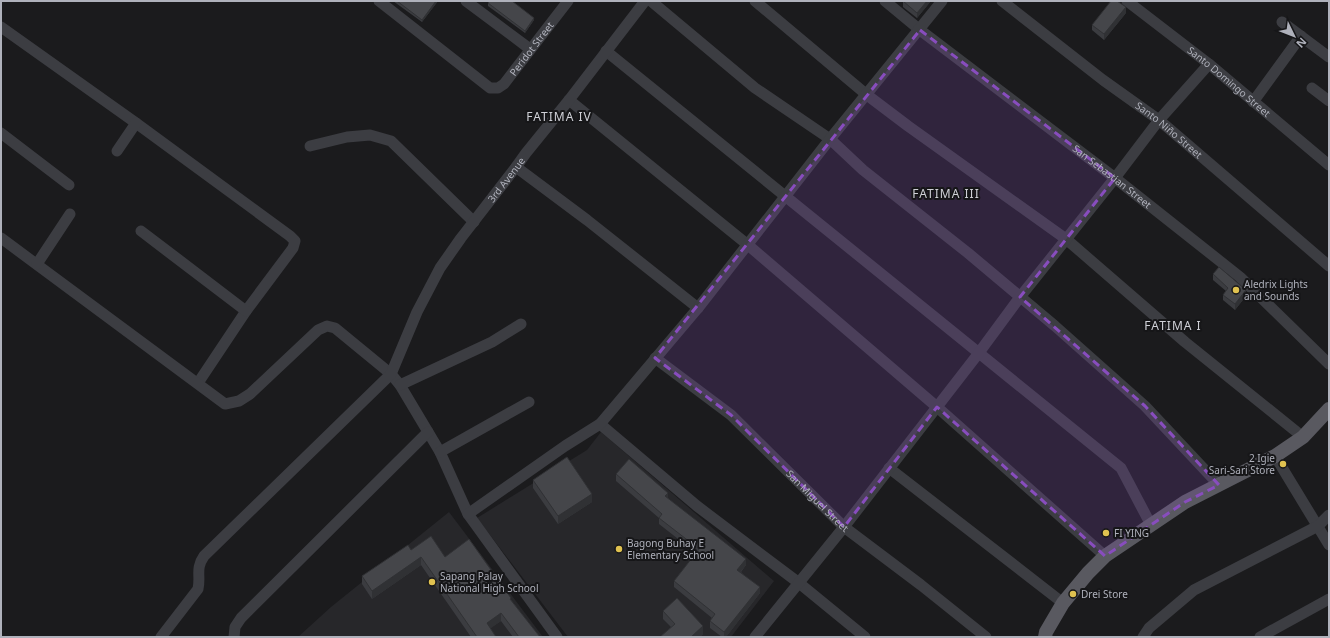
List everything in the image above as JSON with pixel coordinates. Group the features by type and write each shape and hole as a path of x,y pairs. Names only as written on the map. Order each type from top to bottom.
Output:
{"main road":[{"path":"1045,637 1046,632 1063,603 1088,572 1105,556 1185,502 1275,456 1303,437 1329,409"}],"street":[{"name":"Peridot Street","path":"379,1 490,88 498,88 504,84 563,3"},
{"path":"466,1 530,50"},
{"name":"3rd Avenue","path":"390,374 417,312 440,268 526,153 645,1"},
{"path":"651,1 755,88 830,139 863,170 968,253 1056,326 1145,406 1219,485"},
{"path":"756,1 867,95 1066,239 1185,342 1303,437"},
{"name":"San Sebastian Street","path":"885,1 920,30 1115,178 1240,277 1329,364"},
{"path":"468,514 565,446 600,424 698,308 830,139 942,1"},
{"name":"Santo Niño Street","path":"1002,1 1103,80 1159,120 1329,266"},
{"name":"Santo Domingo Street","path":"1129,2 1209,64 1253,102 1286,127 1329,165"},
{"path":"1282,22 1329,57"},
{"path":"1,27 136,123 295,241 294,248 246,311 198,383"},
{"path":"1253,102 1301,36"},
{"path":"606,51 978,354 1121,468 1150,525"},
{"path":"754,637 844,527 978,354 1020,297 1115,178 1159,120 1209,64"},
{"path":"1312,88 1329,101"},
{"path":"569,100 748,245 937,407 1105,556"},
{"path":"117,151 136,123"},
{"path":"1,133 69,185"},
{"path":"310,146 347,137 370,135 391,141 474,222"},
{"path":"516,167 587,220 698,308"},
{"path":"37,264 70,214"},
{"path":"141,231 246,311"},
{"path":"1,238 225,404 239,401 250,394 318,330 327,326 335,328 390,374 400,385 440,452 468,514 556,637"},
{"path":"400,385 492,342 521,324"},
{"name":"San Miguel Street","path":"655,358 731,415 844,527 921,585 986,637"},
{"path":"161,637 198,590 200,561 204,556 390,374"},
{"path":"440,452 529,402"},
{"path":"600,424 698,506 799,583 865,637"},
{"path":"234,637 235,627 240,618 428,432"},
{"path":"1275,456 1329,545"},
{"path":"889,468 1063,603"},
{"path":"1143,637 1149,628 1194,590 1318,526 1329,515"},
{"path":"1260,637 1296,619 1329,599"}],"highlighted area":[{"path":"920,30 1115,178 1020,297 1145,406 1219,485 1185,502 1105,556 937,407 844,527 731,415 655,358"}],"shaded area":[{"name":"Bagong Buhay E Elementary School","path":"601,432 774,581 731,637 568,637 477,518 587,450"},
{"name":"Sapang Palay National High School","path":"449,512 543,637 298,637 331,607"}],"building":[{"path":"397,1 436,1 422,20"},
{"path":"490,1 512,1 534,18 525,31 488,3"},
{"path":"903,1 927,1 917,13"},
{"path":"1111,1 1117,1 1126,7 1104,34 1092,25"},
{"path":"1219,267 1246,290 1235,304 1223,295 1228,288 1213,274"},
{"path":"567,457 592,494 558,516 533,480"},
{"path":"629,459 668,493 665,496 746,559 737,570 760,587 724,632 710,621 715,614 674,581 699,549 659,518 662,514 616,474"},
{"path":"431,536 445,557 469,539 511,598 510,599 540,637 519,637 501,613 487,623 496,637 477,637 421,557 372,591 362,576 408,545 411,550"},
{"path":"677,598 703,626 691,637 660,637 675,624 663,611"}],"place":[{"name":"Aledrix Lights and Sounds","path":"1236,290"},
{"name":"2 Igie Sari-Sari Store","path":"1283,464"},
{"name":"FI YING","path":"1106,533"},
{"name":"Bagong Buhay E Elementary School","path":"619,549"},
{"name":"Sapang Palay National High School","path":"432,582"},
{"name":"Drei Store","path":"1073,594"}],"district":[{"name":"FATIMA IV","path":"559,117"},
{"name":"FATIMA III","path":"946,194"},
{"name":"FATIMA I","path":"1173,326"}]}
